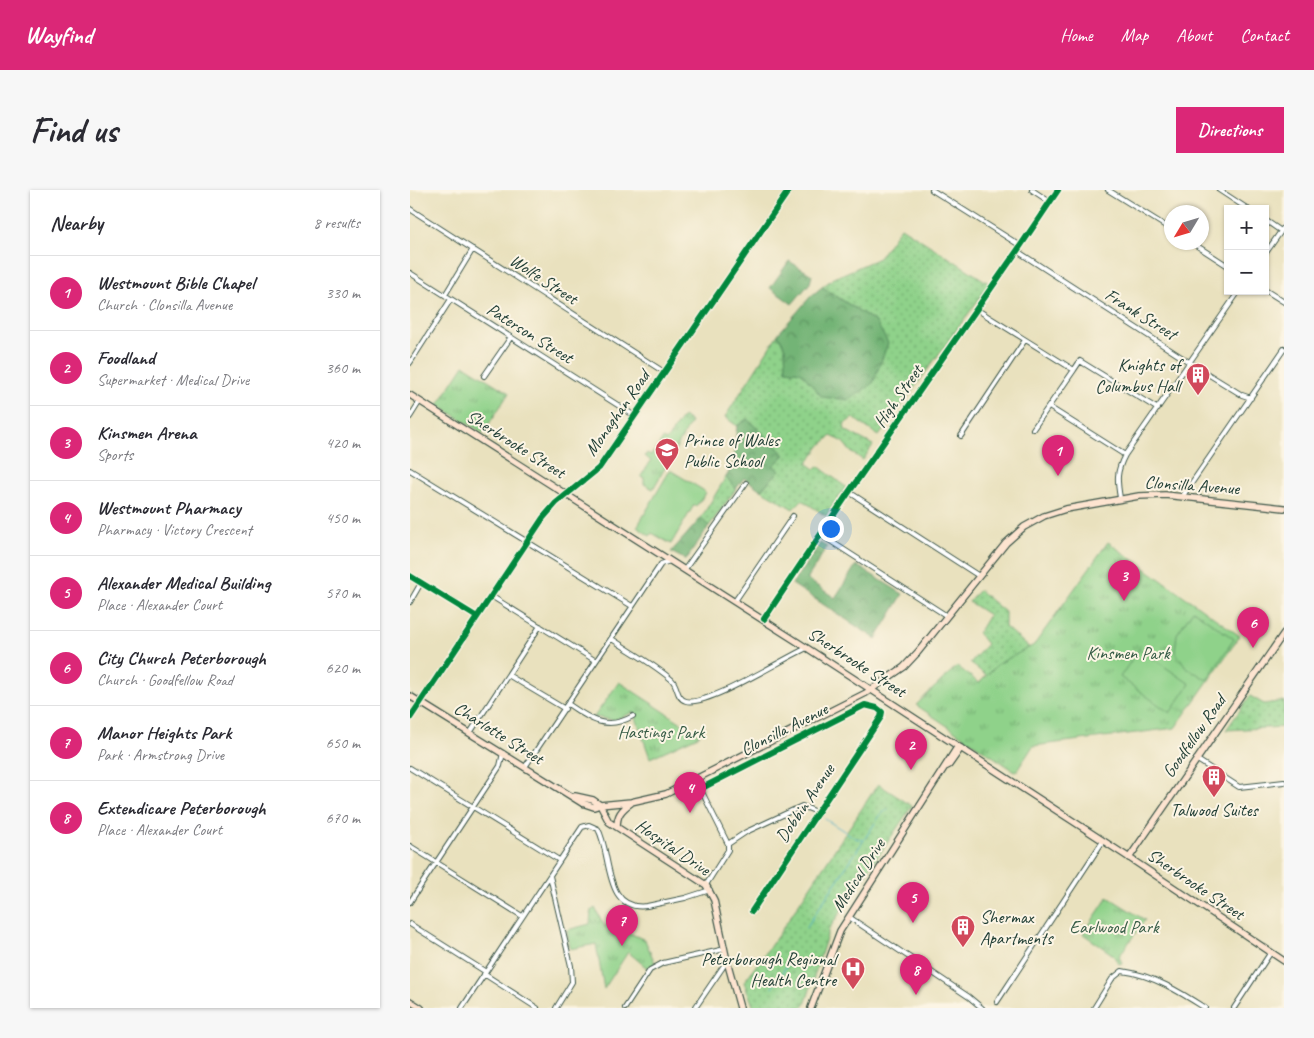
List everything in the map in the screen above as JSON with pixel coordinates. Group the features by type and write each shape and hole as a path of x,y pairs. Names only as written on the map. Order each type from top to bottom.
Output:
{"main road":[{"name":"Monaghan Road","path":"410,718 543,518 556,503 599,468 789,190"},
{"name":"Sherbrooke Street","path":"410,395 764,619 1284,961"},
{"name":"Clonsilla Avenue","path":"631,802 666,794 872,690 904,666 918,652 1006,543 1024,527 1044,516 1066,509 1120,498 1165,495 1284,508"},
{"name":"Goodfellow Road","path":"1129,858 1284,633"},
{"name":"Charlotte Street","path":"410,696 594,808 600,805 631,802"},
{"name":"Medical Drive","path":"811,1008 840,930 959,747"},
{"path":"617,827 617,819 620,812 631,802"},
{"name":"Hospital Drive","path":"600,805 606,818 617,827 708,888 714,900 727,961 740,1008"},
{"path":"410,1001 421,1008"}],"street":[{"path":"932,190 1020,246"},
{"path":"1032,190 1050,202"},
{"name":"High Street","path":"764,619 849,492 1017,252 1058,190"},
{"path":"1108,190 1164,225"},
{"path":"1218,190 1242,205"},
{"name":"Wolfe Street","path":"410,209 664,372"},
{"path":"1268,250 1283,229 1269,222"},
{"path":"445,295 473,250"},
{"path":"1203,250 1224,263"},
{"name":"Frank Street","path":"1017,252 1242,395 1250,398"},
{"name":"Paterson Street","path":"410,273 635,416"},
{"path":"1269,293 1284,302"},
{"path":"1120,498 1117,478 1118,468 1125,455 1236,295"},
{"path":"410,363 451,299"},
{"path":"976,309 1074,370"},
{"path":"484,376 511,337"},
{"path":"961,436 1025,340"},
{"path":"1182,497 1284,349"},
{"path":"1034,429 1080,361 1158,408"},
{"path":"410,417 420,401"},
{"path":"1049,407 1125,455"},
{"path":"410,470 632,606"},
{"path":"685,569 746,483"},
{"path":"849,492 979,576"},
{"path":"735,601 793,516"},
{"path":"821,535 947,616"},
{"path":"652,549 658,555 661,564"},
{"path":"526,767 661,564 672,561"},
{"path":"410,576 477,618"},
{"path":"410,602 421,583"},
{"path":"491,596 596,661"},
{"path":"470,733 540,626"},
{"path":"612,639 674,682 680,697 686,701 695,702 718,694 807,648"},
{"path":"508,674 564,709"},
{"path":"568,704 596,722 610,724 623,722 633,716"},
{"name":"Clonsilla Avenue","path":"700,789 865,705 877,708 882,712"},
{"name":"Dobbin Avenue","path":"752,911 881,717 882,712"},
{"path":"410,902 500,766 503,754"},
{"path":"500,766 511,758"},
{"path":"1196,759 1239,787 1284,782"},
{"path":"410,768 559,860"},
{"path":"462,1008 582,827 592,825 600,832 615,889 621,898 629,904 641,907 647,906 708,888 728,850 728,844 696,780"},
{"path":"728,844 746,832 802,806 818,812"},
{"path":"997,1002 1103,841"},
{"path":"410,846 522,916"},
{"path":"550,876 571,966 572,982 556,1008"},
{"path":"849,917 982,1007"},
{"path":"410,924 537,1008"},
{"path":"625,1008 650,970 663,962 725,948"},
{"path":"1234,1008 1270,952"},
{"path":"695,1008 727,961"},
{"path":"1094,1008 1112,979 1122,971 1136,973 1173,988 1206,1008"}],"green space":[{"path":"901,227 990,284 879,436 853,418 844,424 845,430 873,445 863,460 851,452 842,441 831,436 807,463 815,469 818,466 846,487 826,516 802,500 793,509 761,490 779,471 773,466 784,455 747,419 737,426 725,417 778,334 785,348 786,369 801,372 822,397 876,322 822,287 834,278 879,258"},
{"path":"789,261 812,275 810,283 792,304 770,288"},
{"path":"822,287 876,322 888,343 873,383 849,400 822,397 801,372 786,370 785,348 778,334 811,296"},
{"path":"464,365 509,393 483,433 438,405"},
{"path":"683,416 691,422 653,489 644,484 644,478 641,476 651,461 645,456 647,453 651,455 663,439 666,441"},
{"path":"747,419 785,455 773,466 780,470 761,490 744,478 736,489 726,477 733,465 737,426"},
{"path":"670,470 706,493 696,506 694,505 671,544 652,533 650,536 637,527"},
{"path":"726,477 736,489 709,526 701,518"},
{"path":"701,518 709,526 686,560 671,552"},
{"name":"Kinsmen Park","path":"1108,542 1240,636 1175,728 1033,746 1016,772 916,705 957,666 979,683 998,664 1034,645"},
{"path":"820,543 827,547 807,579 835,598 856,565 903,594 876,639 792,584"},
{"path":"979,590 1005,612 1005,627 1030,648 998,664 987,676 970,663 987,644 978,633 989,615 969,602"},
{"path":"1193,610 1234,639 1207,680 1186,667 1175,651 1177,634"},
{"path":"1139,649 1190,684 1170,713 1120,677"},
{"name":"Hastings Park","path":"619,682 700,735 650,758 634,712 614,720 594,717"},
{"path":"1250,696 1264,704 1284,701 1284,727 1226,730"},
{"path":"878,784 912,806 829,929 806,1002 802,1008 754,1008 744,982 779,934"},
{"name":"Earlwood Park","path":"1108,897 1145,920 1119,956 1122,963 1119,964 1112,954 1083,934"},
{"path":"624,906 631,909 625,931 645,940 655,963 647,968 628,952 604,989 596,944 570,949 567,930 590,924 591,911 595,908 605,927"}],"waterway":[{"path":"806,928 881,814 888,809"},
{"path":"825,819 855,838 863,840"},
{"path":"772,988 791,959"}],"cycle path":[{"path":"410,718 543,518 556,503 599,468 789,190"},
{"path":"764,619 849,492 1058,190"},
{"path":"410,576 477,617"},
{"path":"700,789 865,705 877,708 882,712 881,717 752,911"}],"place":[{"name":"Knights of Columbus Hall","path":"1198,396"},
{"name":"Prince of Wales Public School","path":"667,471"},
{"name":"Westmount Bible Chapel","path":"1058,476"},
{"name":"Kinsmen Arena","path":"1124,601"},
{"name":"City Church Peterborough","path":"1253,648"},
{"name":"Foodland","path":"911,770"},
{"name":"Talwood Suites","path":"1214,798"},
{"name":"Westmount Pharmacy","path":"690,813"},
{"name":"Alexander Medical Building","path":"913,923"},
{"name":"Manor Heights Park","path":"622,946"},
{"name":"Shermax Apartments","path":"963,948"},
{"name":"Peterborough Regional Health Centre","path":"853,990"},
{"name":"Extendicare Peterborough","path":"916,995"}]}
